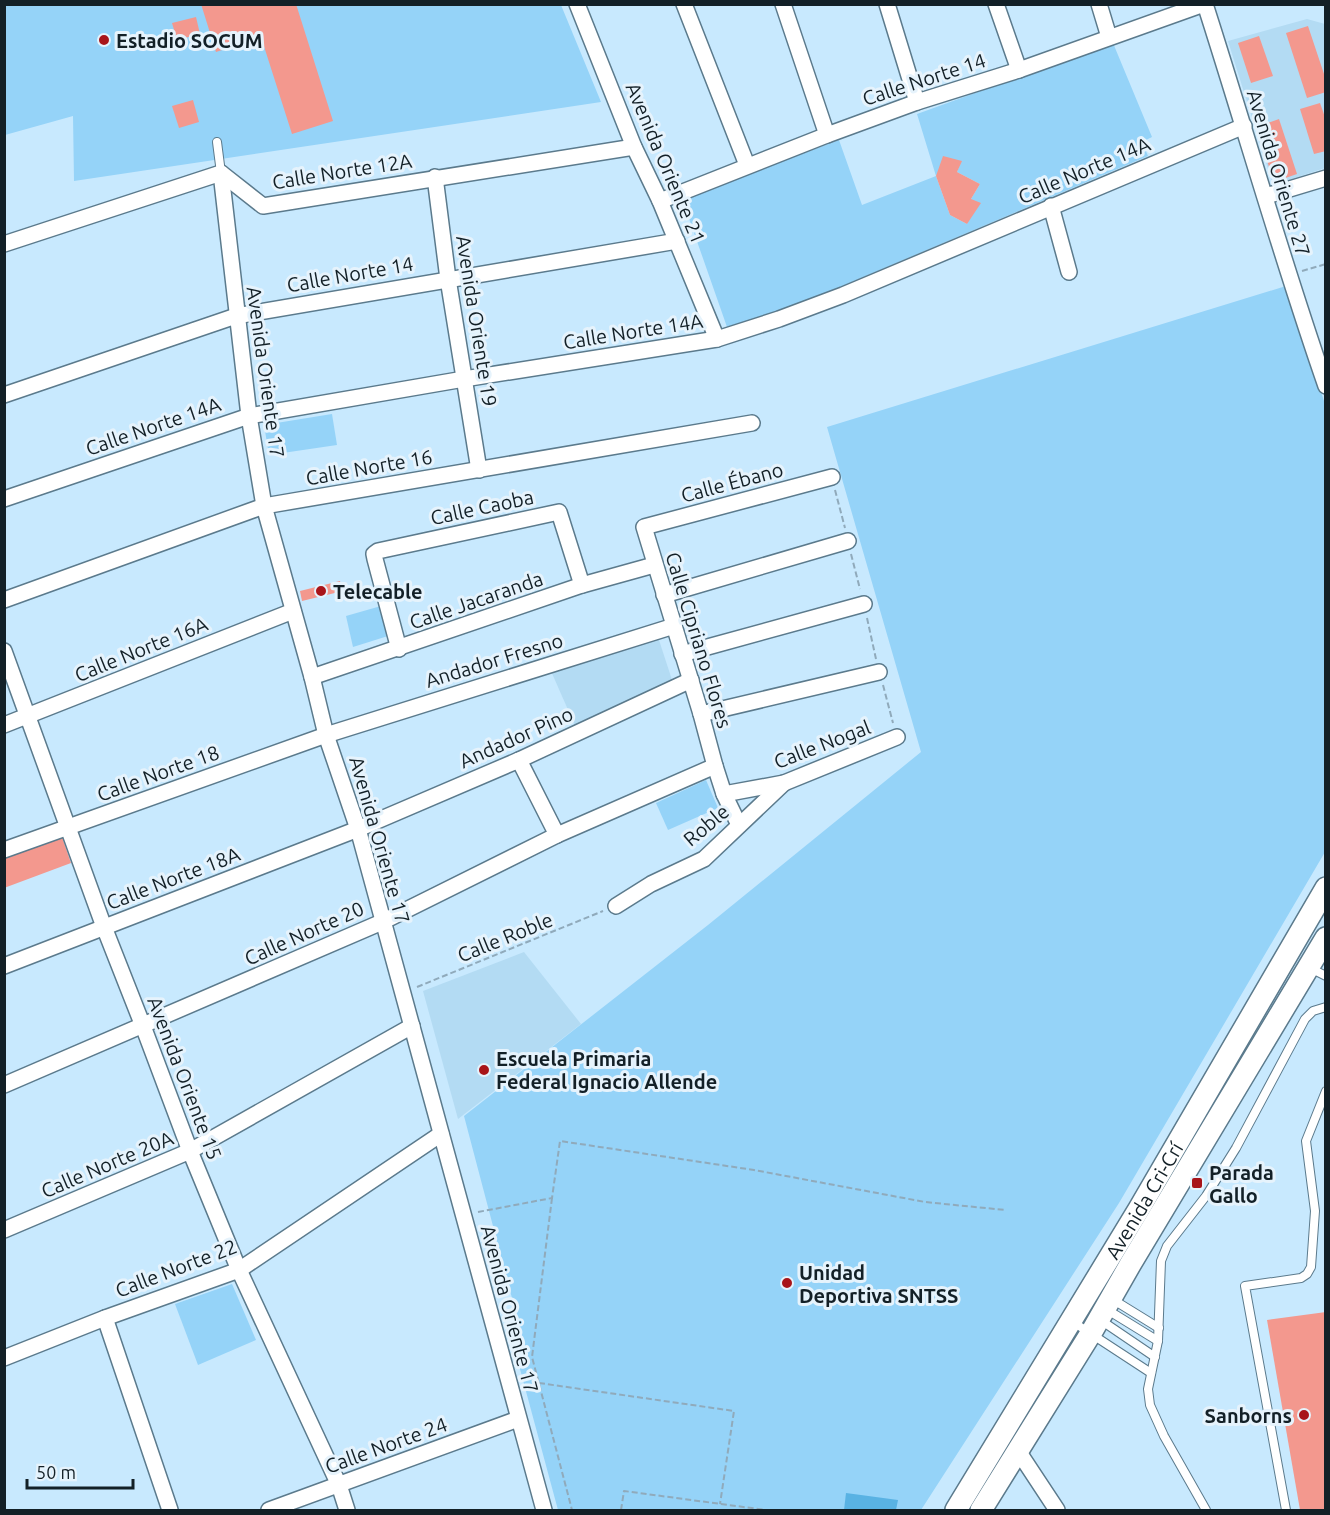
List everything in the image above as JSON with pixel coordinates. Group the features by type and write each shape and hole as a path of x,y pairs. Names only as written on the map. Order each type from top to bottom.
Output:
{"main road":[{"name":"Avenida Cri-Crí","path":"956,1510 1139,1209 1326,888"},
{"name":"Avenida Cri-Crí","path":"981,1510 1321,956"},
{"path":"1131,1263 1123,1263 1121,1257 1143,1218 1139,1209"}],"street":[{"name":"Avenida Oriente 21","path":"577,4 634,147 660,201 717,339"},
{"path":"684,4 747,165"},
{"path":"783,4 826,135"},
{"path":"887,4 917,102"},
{"path":"996,4 1019,70"},
{"path":"1100,4 1109,36"},
{"name":"Calle Norte 14","path":"660,201 747,165 917,102 1019,70 1204,4"},
{"name":"Avenida Oriente 27","path":"1204,4 1266,196 1288,276 1326,386"},
{"name":"Calle Norte 14A","path":"4,499 249,416 717,339 814,307 1244,126"},
{"name":"Calle Norte 12A","path":"221,173 263,206 634,147"},
{"path":"4,244 221,173"},
{"name":"Avenida Oriente 17","path":"221,173 236,316 264,506 326,735 358,829 544,1510"},
{"name":"Avenida Oriente 19","path":"435,177 448,279 479,470"},
{"path":"1266,196 1326,178"},
{"path":"1051,206 1069,272"},
{"name":"Calle Norte 14","path":"4,395 236,316 677,241"},
{"name":"Calle Norte 16","path":"4,600 264,506 752,423"},
{"name":"Calle Ébano","path":"644,527 832,477"},
{"name":"Calle Caoba","path":"399,649 374,554 378,551 559,512 582,585"},
{"name":"Calle Cipriano Flores","path":"644,527 654,566 701,714 714,766 739,825"},
{"path":"664,595 848,541"},
{"name":"Calle Jacaranda","path":"312,677 582,585 654,566"},
{"path":"682,654 864,604"},
{"name":"Calle Norte 16A","path":"4,725 292,611"},
{"name":"Andador Fresno","path":"326,735 674,626"},
{"name":"Avenida Oriente 15","path":"4,651 104,927 190,1151 239,1270 339,1485 347,1510"},
{"path":"701,714 879,672"},
{"name":"Andador Pino","path":"358,829 519,760 691,680"},
{"name":"Calle Norte 18","path":"4,850 326,735"},
{"name":"Calle Nogal","path":"724,794 784,783 897,737"},
{"path":"519,760 557,835"},
{"name":"Calle Norte 20","path":"4,1084 382,922 557,835 714,766"},
{"name":"Roble","path":"616,906 651,884 704,859 784,783"},
{"name":"Calle Norte 18A","path":"4,966 358,829"},
{"name":"Calle Norte 20A","path":"4,1230 190,1151 412,1026"},
{"name":"Calle Norte 22","path":"6,1353 239,1270 441,1134"},
{"path":"105,1318 170,1510"},
{"name":"Calle Norte 24","path":"269,1510 518,1419"},
{"path":"1018,1451 1057,1510"}],"lane":[{"path":"217,142 221,173"},
{"path":"1203,1509 1150,1405 1148,1389 1158,1341 1161,1261 1167,1246 1206,1196 1236,1148 1305,1019 1313,1011 1326,1007"},
{"path":"1286,1510 1245,1286 1301,1278 1311,1267 1315,1211 1306,1141 1326,1091"},
{"path":"1092,1287 1102,1315 1151,1373"},
{"path":"1076,1314 1102,1315 1159,1328"},
{"path":"1076,1314 1102,1315 1158,1341"},
{"path":"1102,1315 1155,1357"}],"path":[{"path":"1288,276 1326,264"},
{"name":"Calle Roble","path":"403,992 616,906"},
{"path":"572,1510 532,1357 560,1141 754,1170 925,1202 1005,1210"},
{"path":"463,1216 552,1198"},
{"path":"539,1383 734,1411 720,1504"},
{"path":"621,1510 624,1491 766,1510"}],"shaded area":[{"path":"5,5 561,5 601,102 74,181 73,116 5,135"},
{"path":"1307,19 1325,24 1325,168 1273,185 1228,41"},
{"path":"1113,43 1152,137 1142,142 1148,156 795,306 727,327 685,207 690,196 839,140 862,205 936,176 917,114","holes":["961,161 957,172 980,184 971,199 967,224 950,215 936,176"]},
{"path":"1286,286 1325,404 1325,852 1119,1203 921,1510 558,1510 517,1358 527,1355 464,1116 708,925 921,752 827,427"},
{"path":"332,414 337,445 269,455 264,425"},
{"path":"381,606 388,636 353,647 346,616"},
{"path":"658,637 673,683 576,728 551,671"},
{"path":"706,780 718,808 668,830 656,803"},
{"name":"Escuela Primaria Federal Ignacio Allende","path":"524,952 581,1024 458,1119 423,991"},
{"path":"232,1284 256,1340 198,1365 175,1304"},
{"path":"846,1493 898,1500 896,1510 844,1510"}],"building":[{"path":"201,4 296,4 333,121 292,134 261,37 216,52"},
{"path":"196,17 200,34 177,40 172,23"},
{"path":"1308,26 1326,80 1326,92 1307,98 1286,33"},
{"path":"1259,36 1273,76 1251,83 1238,43"},
{"path":"193,100 199,122 179,128 172,106"},
{"path":"1320,103 1326,120 1326,151 1314,154 1300,109"},
{"path":"1279,119 1297,174 1274,182 1256,127"},
{"path":"943,156 962,161 957,172 980,184 971,199 981,203 967,224 950,215 936,176"},
{"name":"Telecable","path":"340,581 343,591 302,601 300,591"},
{"path":"62,837 71,863 4,888 4,858"},
{"name":"Sanborns","path":"1326,1312 1326,1510 1300,1510 1267,1320"}],"place":[{"name":"Estadio SOCUM","path":"104,40"},
{"name":"Telecable","path":"321,591"},
{"name":"Escuela Primaria Federal Ignacio Allende","path":"484,1070"},
{"name":"Parada Gallo","path":"1197,1183"},
{"name":"Unidad Deportiva SNTSS","path":"787,1283"},
{"name":"Sanborns","path":"1304,1415"}]}
